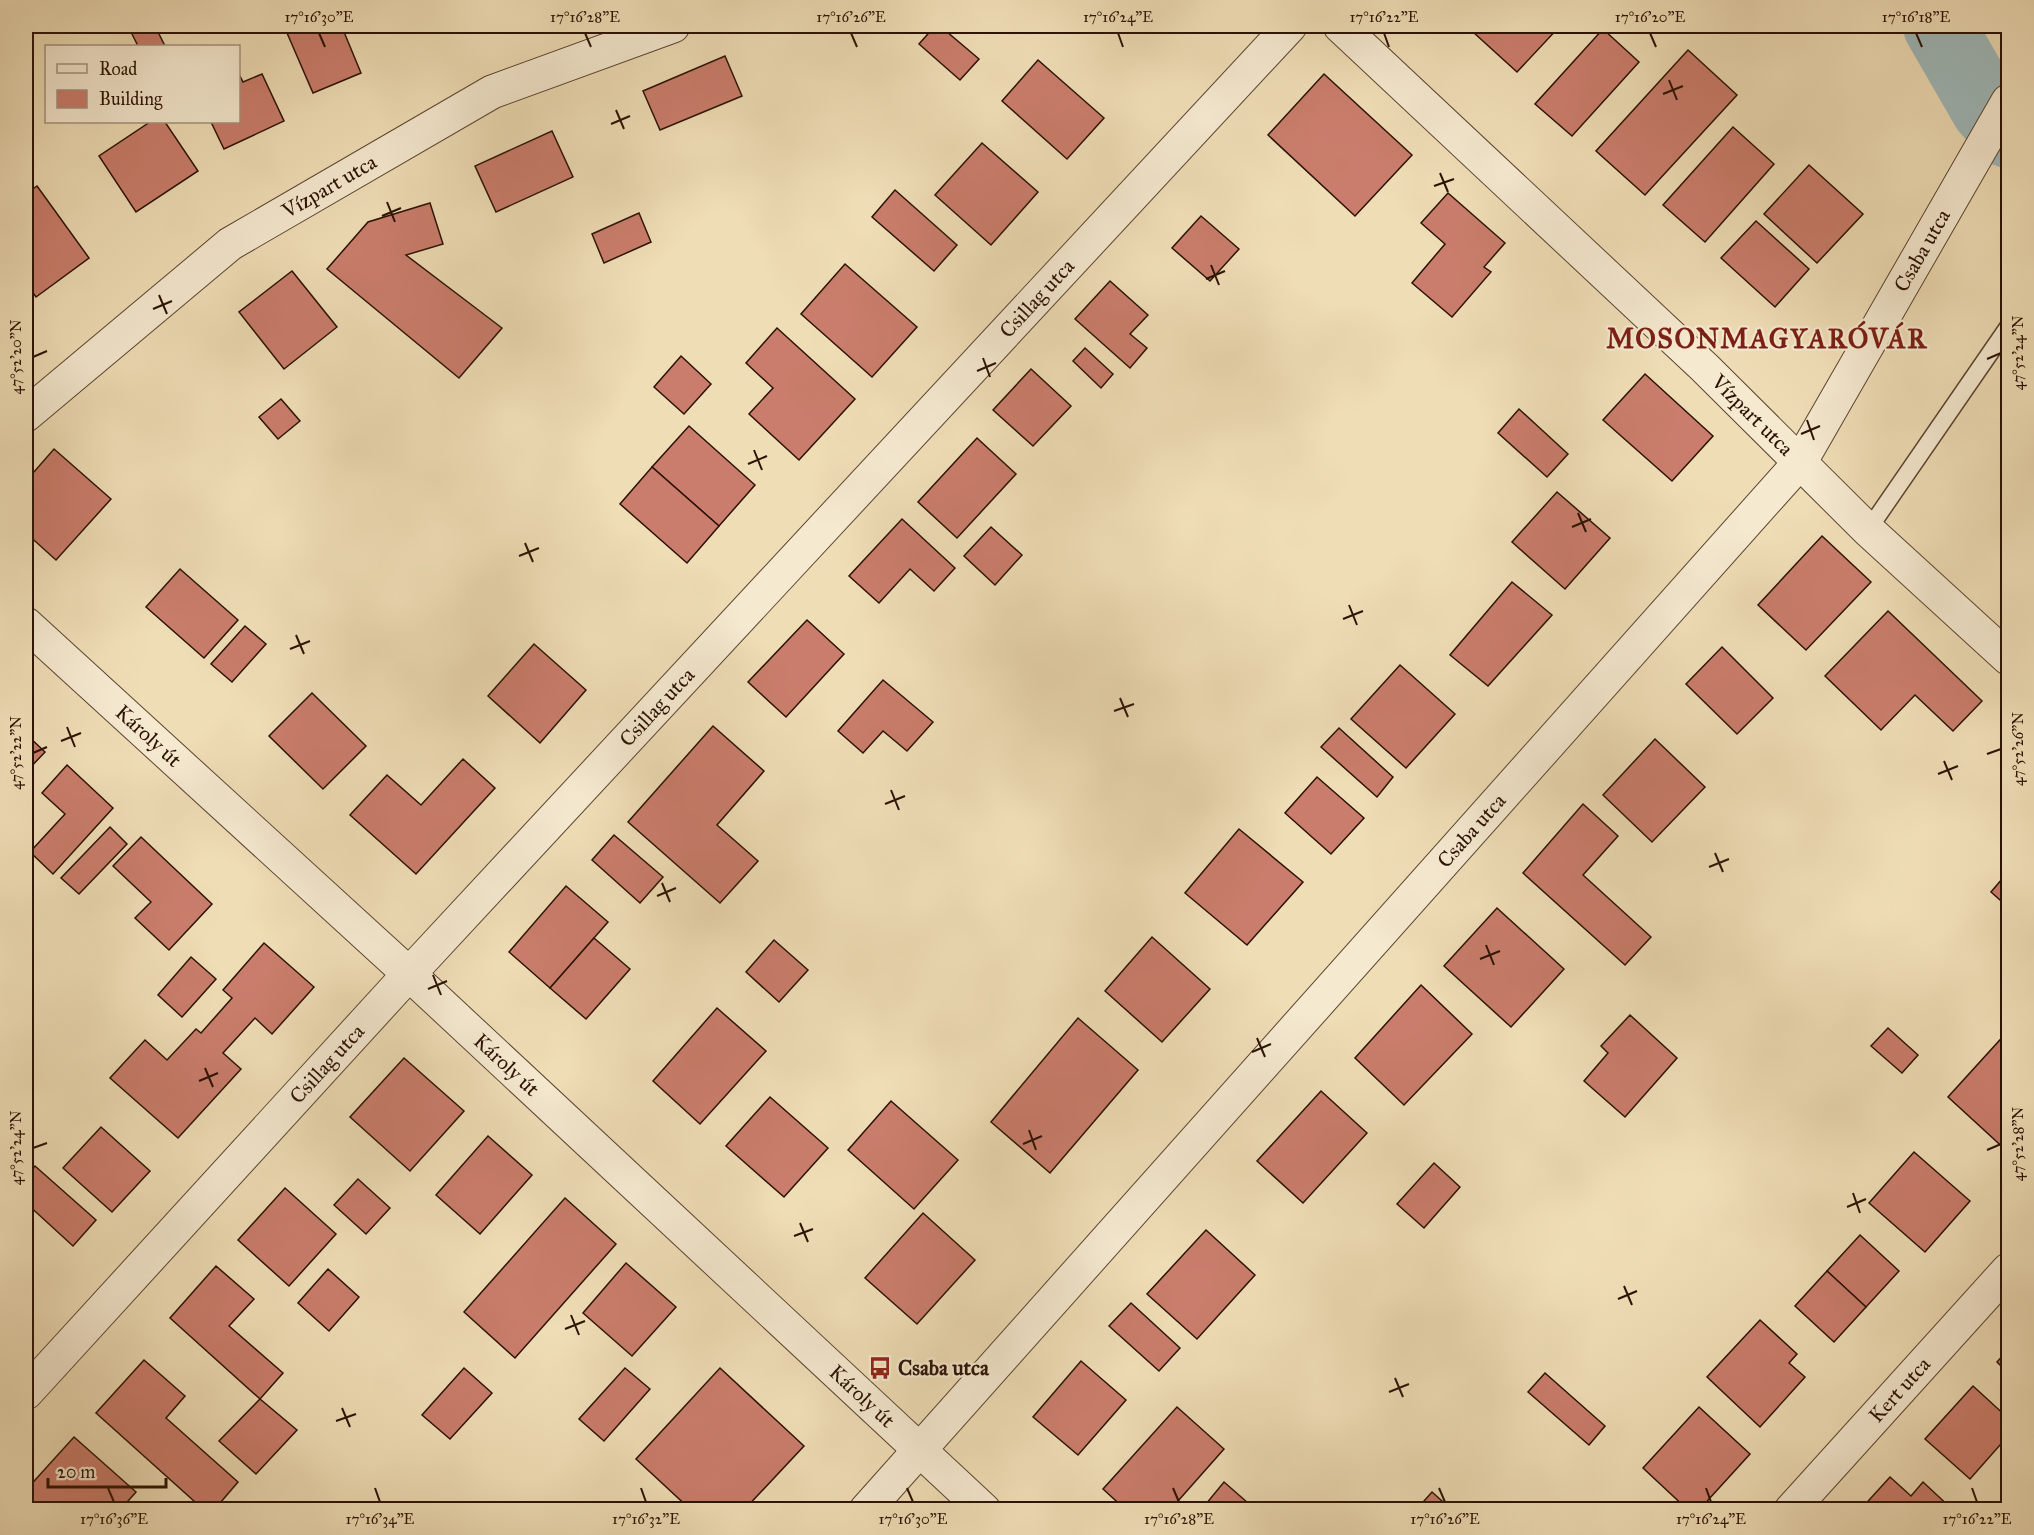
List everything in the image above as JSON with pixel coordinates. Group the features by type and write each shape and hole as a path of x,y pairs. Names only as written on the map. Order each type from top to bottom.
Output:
{"street":[{"name":"Vízpart utca","path":"26,415 230,244 492,92 673,26"},
{"name":"Csillag utca","path":"26,1393 409,974 1290,26"},
{"name":"Vízpart utca","path":"1340,26 1380,61 1801,461 1868,530 2008,658"},
{"name":"Csaba utca","path":"866,1509 1801,461 1969,173 2008,101"},
{"name":"Károly út","path":"26,624 409,974 984,1509"},
{"name":"Kert utca","path":"1791,1509 2008,1270"}],"lane":[{"path":"1868,530 2008,327"}],"building":[{"path":"128,26 155,26 164,45 138,45"},
{"path":"284,26 359,26 344,32 361,73 313,93"},
{"path":"435,26 450,26 438,31"},
{"path":"935,26 940,26 979,59 960,80 919,44"},
{"path":"1479,26 1560,26 1517,72 1473,32"},
{"path":"1603,29 1639,62 1572,136 1535,104"},
{"path":"1688,50 1737,95 1645,195 1596,151"},
{"path":"725,56 742,96 660,130 643,91"},
{"path":"1038,60 1104,118 1067,159 1002,101"},
{"path":"262,74 284,121 224,149 211,123 240,123 240,76 243,82"},
{"path":"1324,74 1412,155 1355,216 1268,135"},
{"path":"148,123 166,123 198,171 136,212 99,156"},
{"path":"1733,127 1774,164 1705,242 1663,205"},
{"path":"552,131 573,177 496,212 475,166"},
{"path":"982,143 1038,192 991,245 935,195"},
{"path":"1809,165 1863,214 1817,263 1764,214"},
{"path":"37,186 89,258 36,297 26,283 26,194"},
{"path":"895,190 957,245 934,271 872,217"},
{"path":"1448,193 1505,243 1484,267 1491,272 1452,317 1412,283 1445,244 1421,223"},
{"path":"430,203 443,244 406,255 502,328 459,378 327,269 368,222"},
{"path":"639,213 651,242 604,263 592,234"},
{"path":"1201,216 1239,249 1210,281 1172,248"},
{"path":"1756,221 1809,269 1775,307 1721,258"},
{"path":"845,264 917,327 872,377 801,314"},
{"path":"292,271 337,327 284,369 239,312"},
{"path":"1110,281 1148,315 1130,334 1147,348 1130,368 1075,319"},
{"path":"777,328 855,399 799,460 749,414 773,388 746,363"},
{"path":"1085,348 1113,374 1101,388 1073,361"},
{"path":"681,356 711,384 684,414 654,387"},
{"path":"1031,369 1071,406 1033,446 993,410"},
{"path":"1645,374 1713,436 1672,481 1603,420"},
{"path":"281,399 300,421 278,439 259,417"},
{"path":"1519,409 1568,454 1547,477 1498,433"},
{"path":"689,426 755,485 719,526 652,467"},
{"path":"977,438 1016,474 957,538 918,502"},
{"path":"54,449 111,499 56,560 26,533 26,481"},
{"path":"652,467 719,526 687,563 620,504"},
{"path":"1557,492 1610,538 1565,589 1512,542"},
{"path":"902,519 955,568 934,591 910,569 879,603 849,576"},
{"path":"991,527 1022,555 995,585 964,556"},
{"path":"1822,536 1871,582 1806,650 1758,605"},
{"path":"180,569 238,620 204,658 146,607"},
{"path":"1512,582 1552,615 1488,686 1450,655"},
{"path":"1888,611 1982,701 1953,731 1915,695 1881,730 1825,676"},
{"path":"807,620 844,654 786,717 748,682"},
{"path":"245,626 266,644 232,682 211,664"},
{"path":"534,644 586,690 540,743 488,696"},
{"path":"1722,647 1773,698 1737,734 1686,684"},
{"path":"1400,665 1455,714 1406,768 1351,719"},
{"path":"883,680 933,722 907,751 883,731 863,753 838,731"},
{"path":"312,693 366,746 323,789 269,736"},
{"path":"713,726 764,771 717,825 758,861 720,903 628,822"},
{"path":"1339,728 1393,777 1377,797 1321,747"},
{"path":"26,734 45,752 26,772"},
{"path":"1655,739 1705,787 1652,842 1603,795"},
{"path":"463,759 495,788 416,874 350,815 387,775 421,805"},
{"path":"67,765 113,808 53,874 30,852 65,814 42,793"},
{"path":"1317,777 1364,818 1331,854 1285,813"},
{"path":"1583,804 1618,836 1583,875 1651,937 1625,965 1523,873"},
{"path":"110,827 127,844 79,894 61,878"},
{"path":"1239,829 1303,882 1247,945 1185,893"},
{"path":"614,835 663,877 640,903 592,860"},
{"path":"141,837 212,904 169,950 135,918 151,902 113,866"},
{"path":"2008,872 2008,907 1991,892"},
{"path":"566,886 608,922 550,988 509,952"},
{"path":"1497,908 1564,969 1511,1027 1444,966"},
{"path":"1152,937 1210,989 1162,1042 1105,991"},
{"path":"594,938 630,969 586,1019 550,988"},
{"path":"774,940 808,970 779,1002 746,972"},
{"path":"264,943 314,987 272,1034 255,1018 223,1053 241,1069 178,1138 110,1078 145,1040 167,1060 196,1029 201,1033 232,998 223,990"},
{"path":"191,957 216,979 182,1017 158,995"},
{"path":"1421,985 1472,1034 1404,1105 1355,1058"},
{"path":"717,1008 766,1051 700,1124 653,1081"},
{"path":"1630,1015 1677,1058 1625,1117 1584,1081 1608,1053 1601,1046"},
{"path":"1078,1018 1138,1070 1050,1173 991,1122"},
{"path":"1888,1028 1918,1055 1902,1073 1871,1046"},
{"path":"2008,1031 2008,1152 1948,1097"},
{"path":"404,1058 464,1111 410,1171 350,1117"},
{"path":"1321,1091 1367,1133 1303,1203 1257,1161"},
{"path":"770,1097 828,1148 784,1197 726,1146"},
{"path":"891,1101 958,1160 914,1209 848,1150"},
{"path":"101,1127 150,1171 112,1212 63,1168"},
{"path":"488,1136 532,1175 480,1234 436,1195"},
{"path":"1914,1152 1970,1201 1925,1252 1869,1203"},
{"path":"1434,1163 1460,1187 1424,1228 1397,1204"},
{"path":"35,1166 96,1220 73,1246 26,1203 26,1177"},
{"path":"358,1179 390,1208 366,1234 334,1205"},
{"path":"285,1188 336,1234 289,1286 238,1240"},
{"path":"565,1198 616,1244 515,1358 464,1312"},
{"path":"923,1213 975,1260 917,1324 865,1278"},
{"path":"1206,1230 1255,1275 1197,1339 1147,1294"},
{"path":"1860,1235 1899,1271 1866,1307 1827,1271"},
{"path":"626,1263 676,1307 632,1356 583,1313"},
{"path":"216,1266 254,1299 229,1326 283,1373 260,1399 170,1318"},
{"path":"328,1269 359,1297 329,1331 298,1303"},
{"path":"1827,1271 1866,1307 1834,1342 1795,1306"},
{"path":"1131,1303 1180,1348 1159,1371 1109,1326"},
{"path":"1760,1320 1797,1354 1789,1363 1805,1377 1760,1427 1707,1377"},
{"path":"2008,1350 2008,1373 1997,1362"},
{"path":"144,1360 185,1396 166,1418 238,1482 214,1510 204,1510 96,1413"},
{"path":"1081,1361 1126,1400 1078,1455 1033,1417"},
{"path":"464,1368 492,1393 450,1439 422,1415"},
{"path":"625,1368 650,1389 604,1441 579,1419"},
{"path":"720,1368 804,1446 744,1510 691,1510 636,1459"},
{"path":"1545,1373 1605,1426 1589,1445 1528,1392"},
{"path":"1973,1386 2008,1418 2008,1436 1970,1479 1925,1439"},
{"path":"260,1399 297,1430 256,1474 219,1441"},
{"path":"1177,1407 1224,1449 1170,1510 1126,1510 1103,1489"},
{"path":"1699,1407 1750,1454 1699,1510 1688,1510 1643,1468"},
{"path":"74,1437 136,1492 120,1510 26,1510 26,1490"},
{"path":"1890,1477 1911,1496 1923,1482 1953,1510 1860,1510"},
{"path":"1224,1482 1256,1510 1201,1510"},
{"path":"1432,1492 1452,1510 1416,1510"}],"waterway":[{"path":"1939,26 1987,109 2008,132"}],"place":[{"name":"Csaba utca","path":"880,1368"}],"district":[{"name":"MOSONMAGYARÓVÁR","path":"1767,338"}]}
